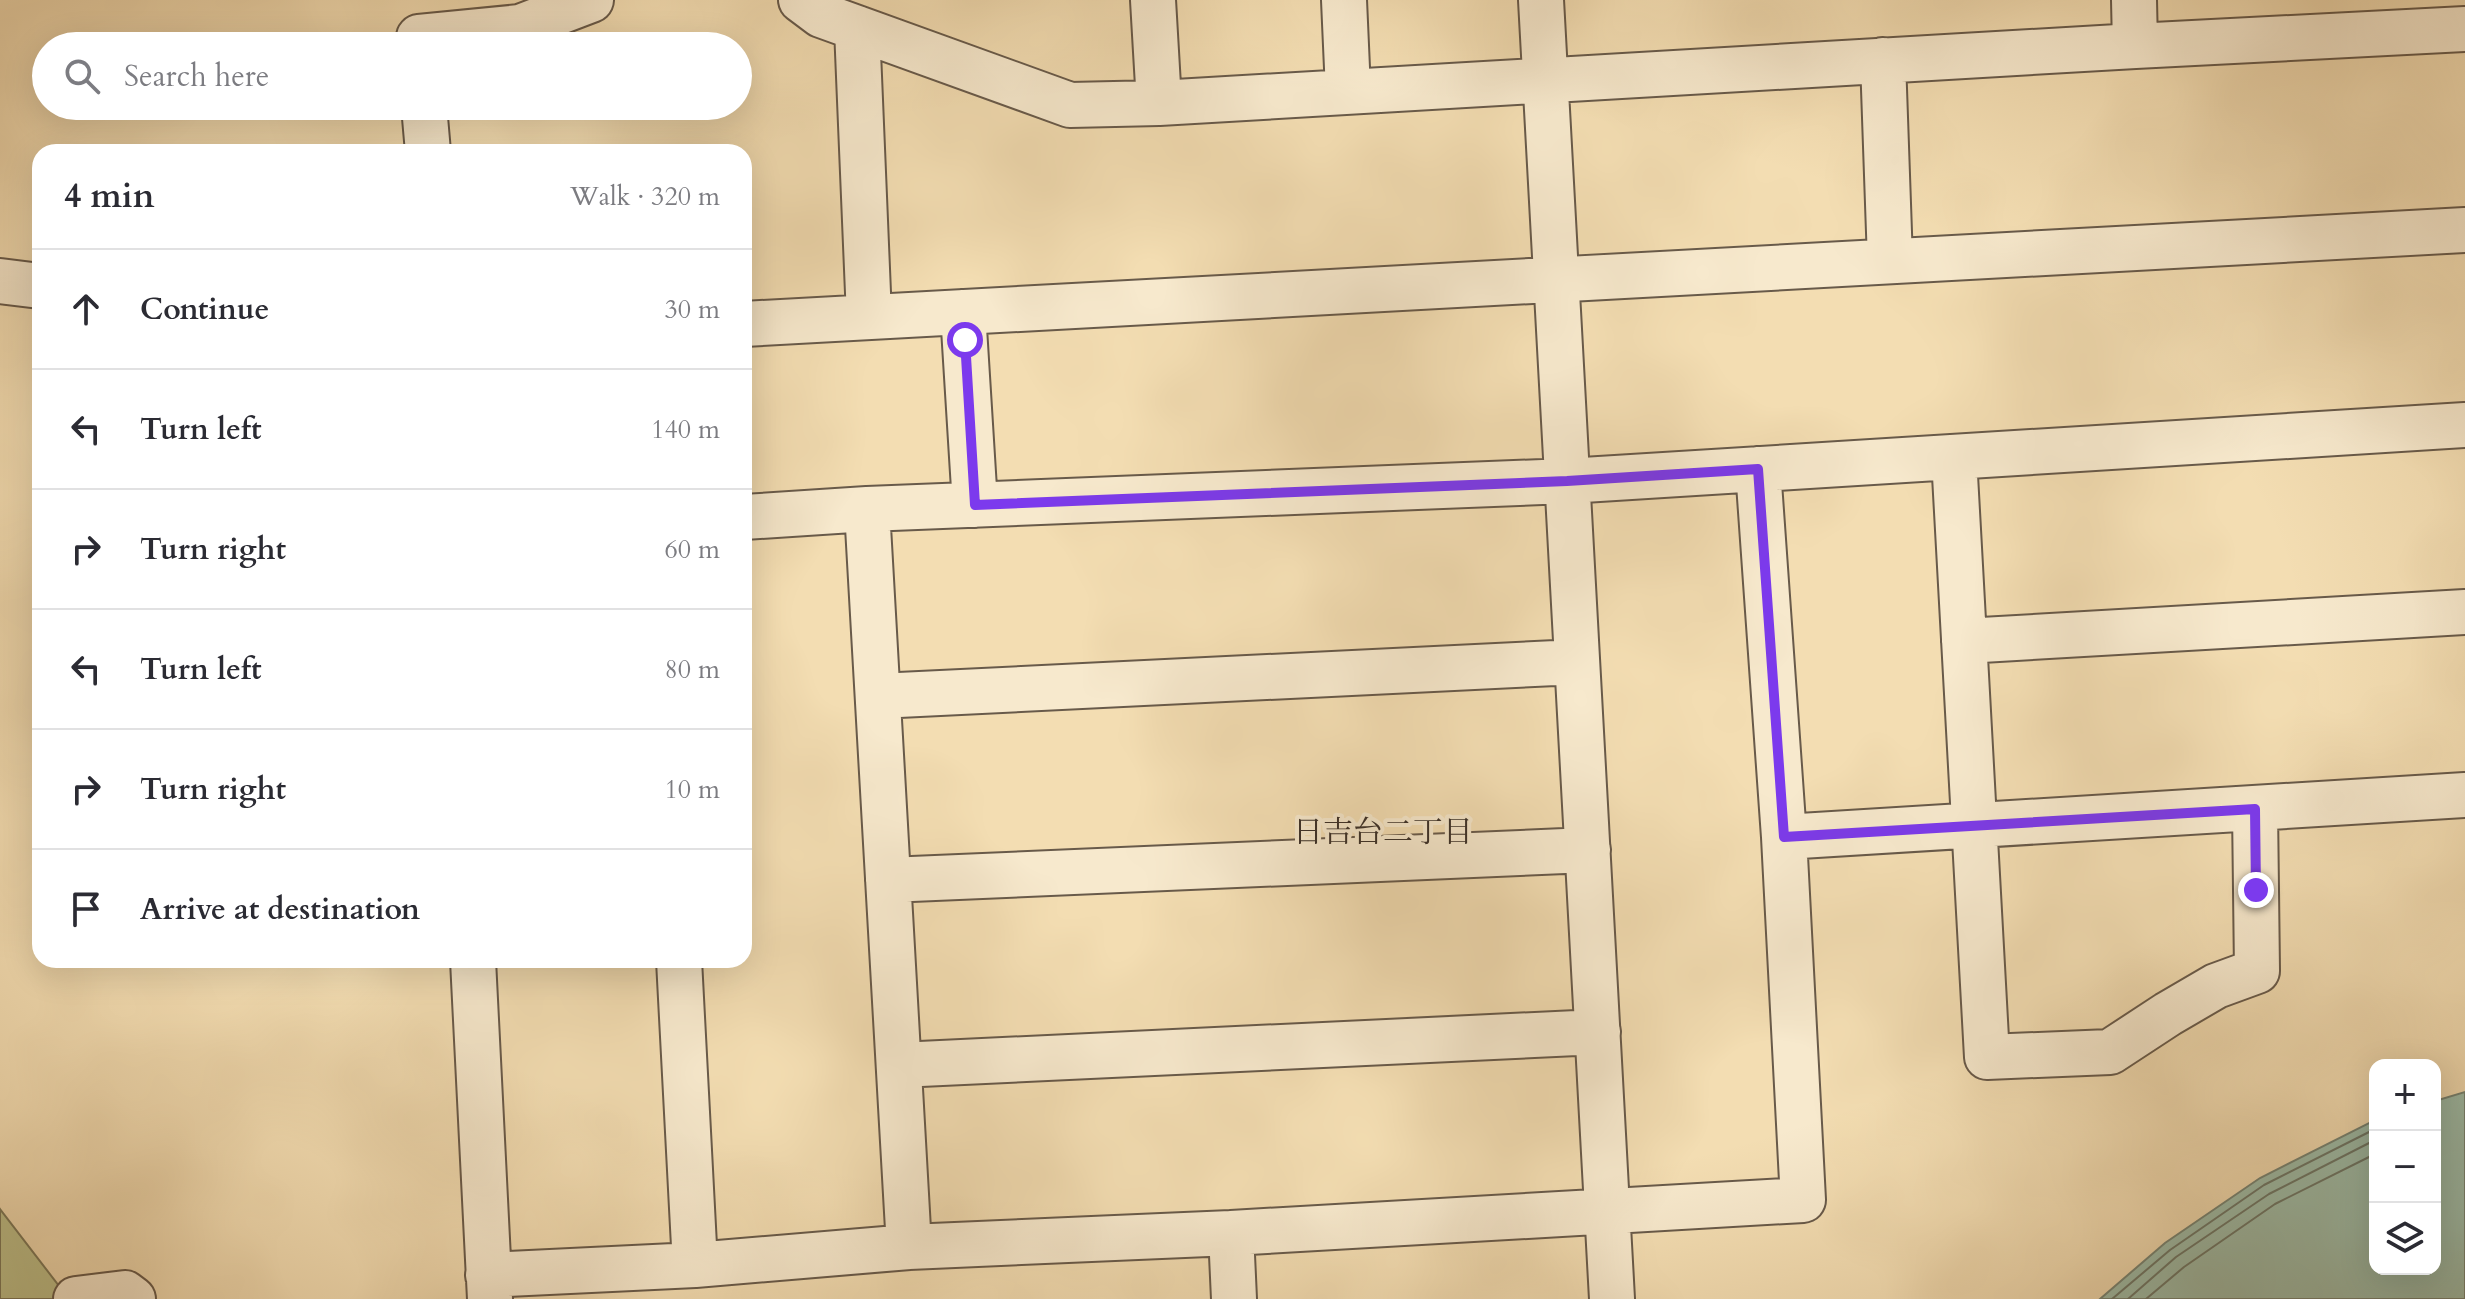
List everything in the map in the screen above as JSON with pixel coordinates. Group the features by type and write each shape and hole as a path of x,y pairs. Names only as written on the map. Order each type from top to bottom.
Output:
{"street":[{"path":"470,32 520,27 591,0"},
{"path":"801,0 821,15 1070,105 1159,103 2465,29"},
{"path":"1153,0 1159,103"},
{"path":"1344,0 1348,91"},
{"path":"1541,0 1612,1299"},
{"path":"2134,0 2135,46"},
{"path":"857,28 869,317"},
{"path":"1883,60 1890,261"},
{"path":"425,120 427,144"},
{"path":"752,324 2465,230"},
{"path":"0,281 32,285"},
{"path":"963,312 975,505"},
{"path":"752,516 867,509 1567,481 2465,425"},
{"path":"1954,457 1987,1057 2110,1052 2216,986 2257,971 2255,809"},
{"path":"473,968 489,1287 909,1247 1231,1233 1803,1200 1784,837 1758,469"},
{"path":"867,509 909,1247"},
{"path":"1964,641 2465,612"},
{"path":"878,696 1577,662"},
{"path":"1784,837 2465,795"},
{"path":"888,880 1588,850"},
{"path":"679,968 695,1265"},
{"path":"899,1065 1598,1032"},
{"path":"1231,1233 1234,1299"},
{"path":"76,1299 125,1293 133,1299"}],"green space":[{"path":"0,1209 69,1299 0,1299"}],"water":[{"path":"2465,1092 2465,1299 2100,1299 2165,1243 2260,1178 2369,1123 2369,1275 2441,1275 2441,1099"}],"district":[{"name":"日吉台二丁目","path":"1383,832"}],"route":[{"path":"965,340 975,505 1567,481 1758,469 1784,837 2255,809 2256,890"}]}
